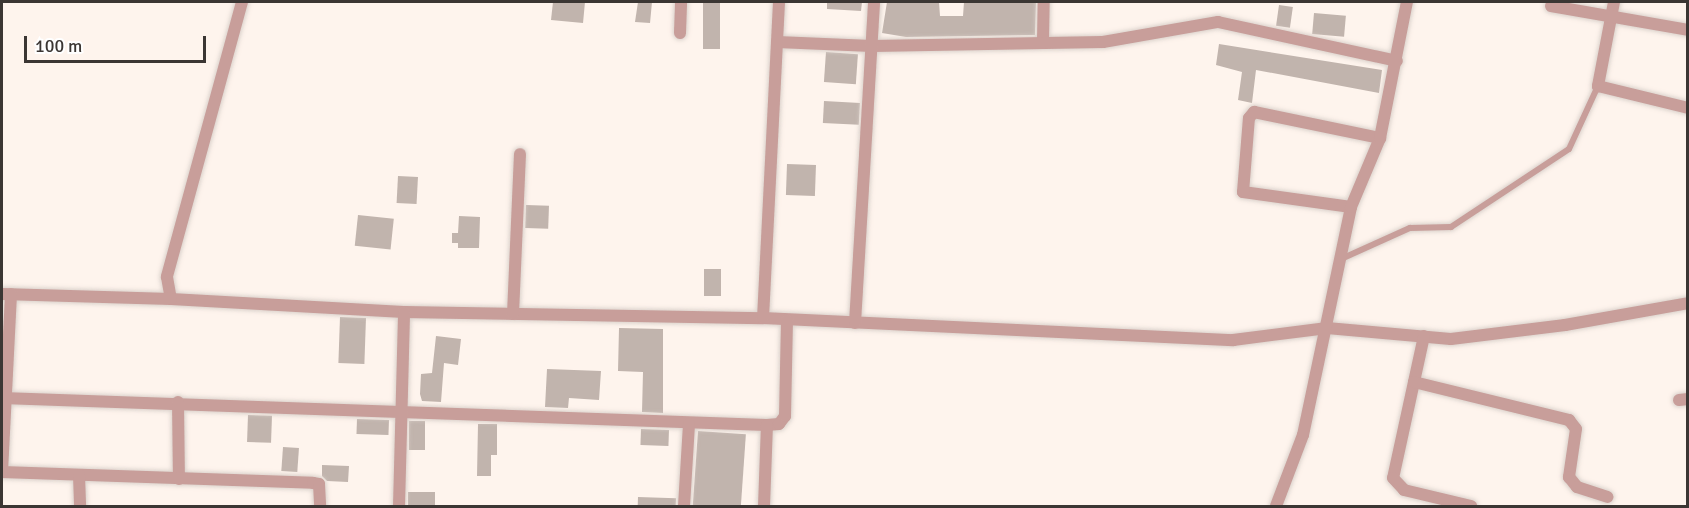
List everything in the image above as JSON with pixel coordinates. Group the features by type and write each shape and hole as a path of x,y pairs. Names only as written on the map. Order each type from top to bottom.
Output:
{"street":[{"path":"171,299 167,278 243,2"},
{"path":"680,33 681,2"},
{"path":"763,318 779,2"},
{"path":"855,323 874,2"},
{"path":"1043,41 1044,2"},
{"path":"1276,507 1303,435 1351,207 1380,138 1398,61 1407,2"},
{"path":"1614,2 1598,86 1688,108"},
{"path":"1551,6 1688,30"},
{"path":"777,42 872,46 1118,41 1218,22 1398,61"},
{"path":"1351,207 1243,192 1249,118 1254,112 1380,138"},
{"path":"513,314 520,154"},
{"path":"320,507 319,484 2,472 6,294 171,299 404,312 763,318 1233,340 1327,328 1451,339 1565,325 1688,303"},
{"path":"399,507 404,312"},
{"path":"4,398 178,402 689,424 779,424 785,416 787,320"},
{"path":"1424,336 1394,470 1396,485 1471,507"},
{"path":"1414,382 1569,420 1576,429 1569,477 1577,487 1607,497"},
{"path":"178,402 178,478"},
{"path":"684,507 689,424"},
{"path":"764,507 767,425"},
{"path":"79,475 80,507"}],"lane":[{"path":"1341,260 1410,228 1451,227 1569,149 1598,86"}],"building":[{"path":"553,2 585,2 583,23 551,20"},
{"path":"638,2 652,2 650,23 635,22"},
{"path":"703,2 720,2 720,49 703,49"},
{"path":"827,2 862,2 861,11 827,9"},
{"path":"887,2 939,2 940,16 963,16 964,2 1036,2 1035,35 906,37 882,33"},
{"path":"1279,5 1293,7 1290,28 1276,26"},
{"path":"1314,13 1346,16 1344,37 1312,34"},
{"path":"1219,44 1382,70 1379,93 1256,70 1252,103 1238,100 1242,72 1216,65"},
{"path":"826,52 858,54 856,84 824,82"},
{"path":"824,101 860,103 859,125 823,123"},
{"path":"787,164 816,165 815,196 786,195"},
{"path":"398,176 418,177 417,204 397,203"},
{"path":"526,205 549,206 548,229 525,228"},
{"path":"358,215 394,219 391,250 355,246"},
{"path":"459,216 480,217 479,248 458,248 458,243 452,243 452,233 458,233"},
{"path":"704,269 721,269 721,296 704,296"},
{"path":"340,317 366,318 364,364 338,363"},
{"path":"619,328 663,329 663,413 642,412 643,372 618,371"},
{"path":"436,336 461,339 458,365 444,363 441,402 422,401 421,374 432,373"},
{"path":"547,369 601,371 599,400 569,398 568,408 545,407"},
{"path":"248,415 272,416 271,443 247,442"},
{"path":"357,419 389,420 388,435 356,434"},
{"path":"409,421 425,421 425,450 409,450"},
{"path":"478,424 497,424 497,455 491,455 491,476 477,476"},
{"path":"641,429 669,430 668,446 640,445"},
{"path":"698,431 746,434 741,506 693,506"},
{"path":"283,447 299,448 297,472 281,471"},
{"path":"322,465 349,466 348,482 327,481 322,476"},
{"path":"408,492 435,492 435,506 408,506"},
{"path":"638,497 676,498 676,506 638,506"}]}
